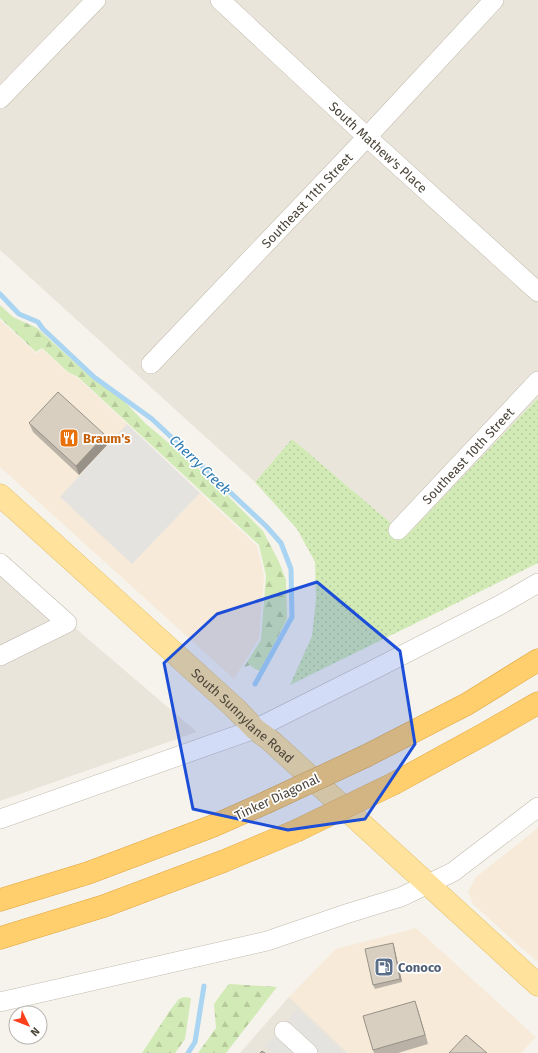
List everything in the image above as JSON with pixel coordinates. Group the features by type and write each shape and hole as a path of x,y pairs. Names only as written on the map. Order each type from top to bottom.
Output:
{"highway":[{"name":"Tinker Diagonal","path":"0,900 88,873 213,826 265,803 366,756 466,704 538,660"},
{"path":"0,938 104,906 224,861 296,831 395,783 538,703"}],"main road":[{"name":"South Sunnylane Road","path":"0,495 236,709 255,729 270,740 538,985"}],"street":[{"path":"0,100 96,0"},
{"name":"South Mathew's Place","path":"220,0 367,137 538,292"},
{"name":"Southeast 11th Street","path":"151,364 367,137 494,0"},
{"name":"Southeast 10th Street","path":"398,530 538,381"},
{"path":"0,562 67,623 0,656"},
{"path":"0,819 255,729 500,605 538,583"},
{"path":"0,1002 267,941 348,912 401,897 453,872 538,807"},
{"path":"284,1031 308,1053"}],"highlighted area":[{"path":"317,582 400,651 415,744 365,819 288,830 193,809 164,663 217,614"}],"shaded area":[{"path":"0,0 538,0 538,398 406,536 292,439 255,482 0,250"},
{"path":"0,320 37,354 42,349 67,372 78,378 257,546 264,576 259,638 234,679 0,467"},
{"path":"127,424 200,493 132,564 60,497"},
{"path":"0,563 102,651 197,732 0,801"},
{"path":"538,828 538,962 473,904 468,892 476,877"},
{"path":"416,928 536,1037 521,1053 348,1053 289,997 336,949"},
{"path":"289,997 293,1000 348,1053 240,1053"},
{"path":"298,1009 344,1053 273,1053 265,1046"}],"green space":[{"path":"0,305 13,317 37,328 93,379 124,401 145,423 222,490 263,531 279,562 286,580 287,619 260,671 250,665 244,667 261,640 266,576 259,545 78,377 68,372 42,348 36,352 0,318"},
{"path":"538,398 538,563 290,685 312,636 316,599 315,562 297,529 255,482 292,439 406,536"},
{"path":"229,984 277,987 226,1053 198,1053 216,1028 214,1004"},
{"path":"184,997 191,998 185,1039 175,1053 142,1053 171,1009 179,999"}],"building":[{"path":"58,392 105,435 76,466 29,423"},
{"name":"Conoco","path":"393,943 400,979 373,985 365,949"},
{"path":"415,1001 425,1035 373,1050 363,1016"},
{"path":"466,1035 487,1053 449,1053"}],"waterway":[{"name":"Cherry Creek","path":"0,294 19,314 38,322 43,329 94,377 152,419 266,526 281,543 291,569 292,617 255,684"},
{"name":"Cherry Creek","path":"188,1053 195,1042 204,986"}],"place":[{"name":"Braum's","path":"69,438"},
{"name":"Conoco","path":"384,967"}]}
